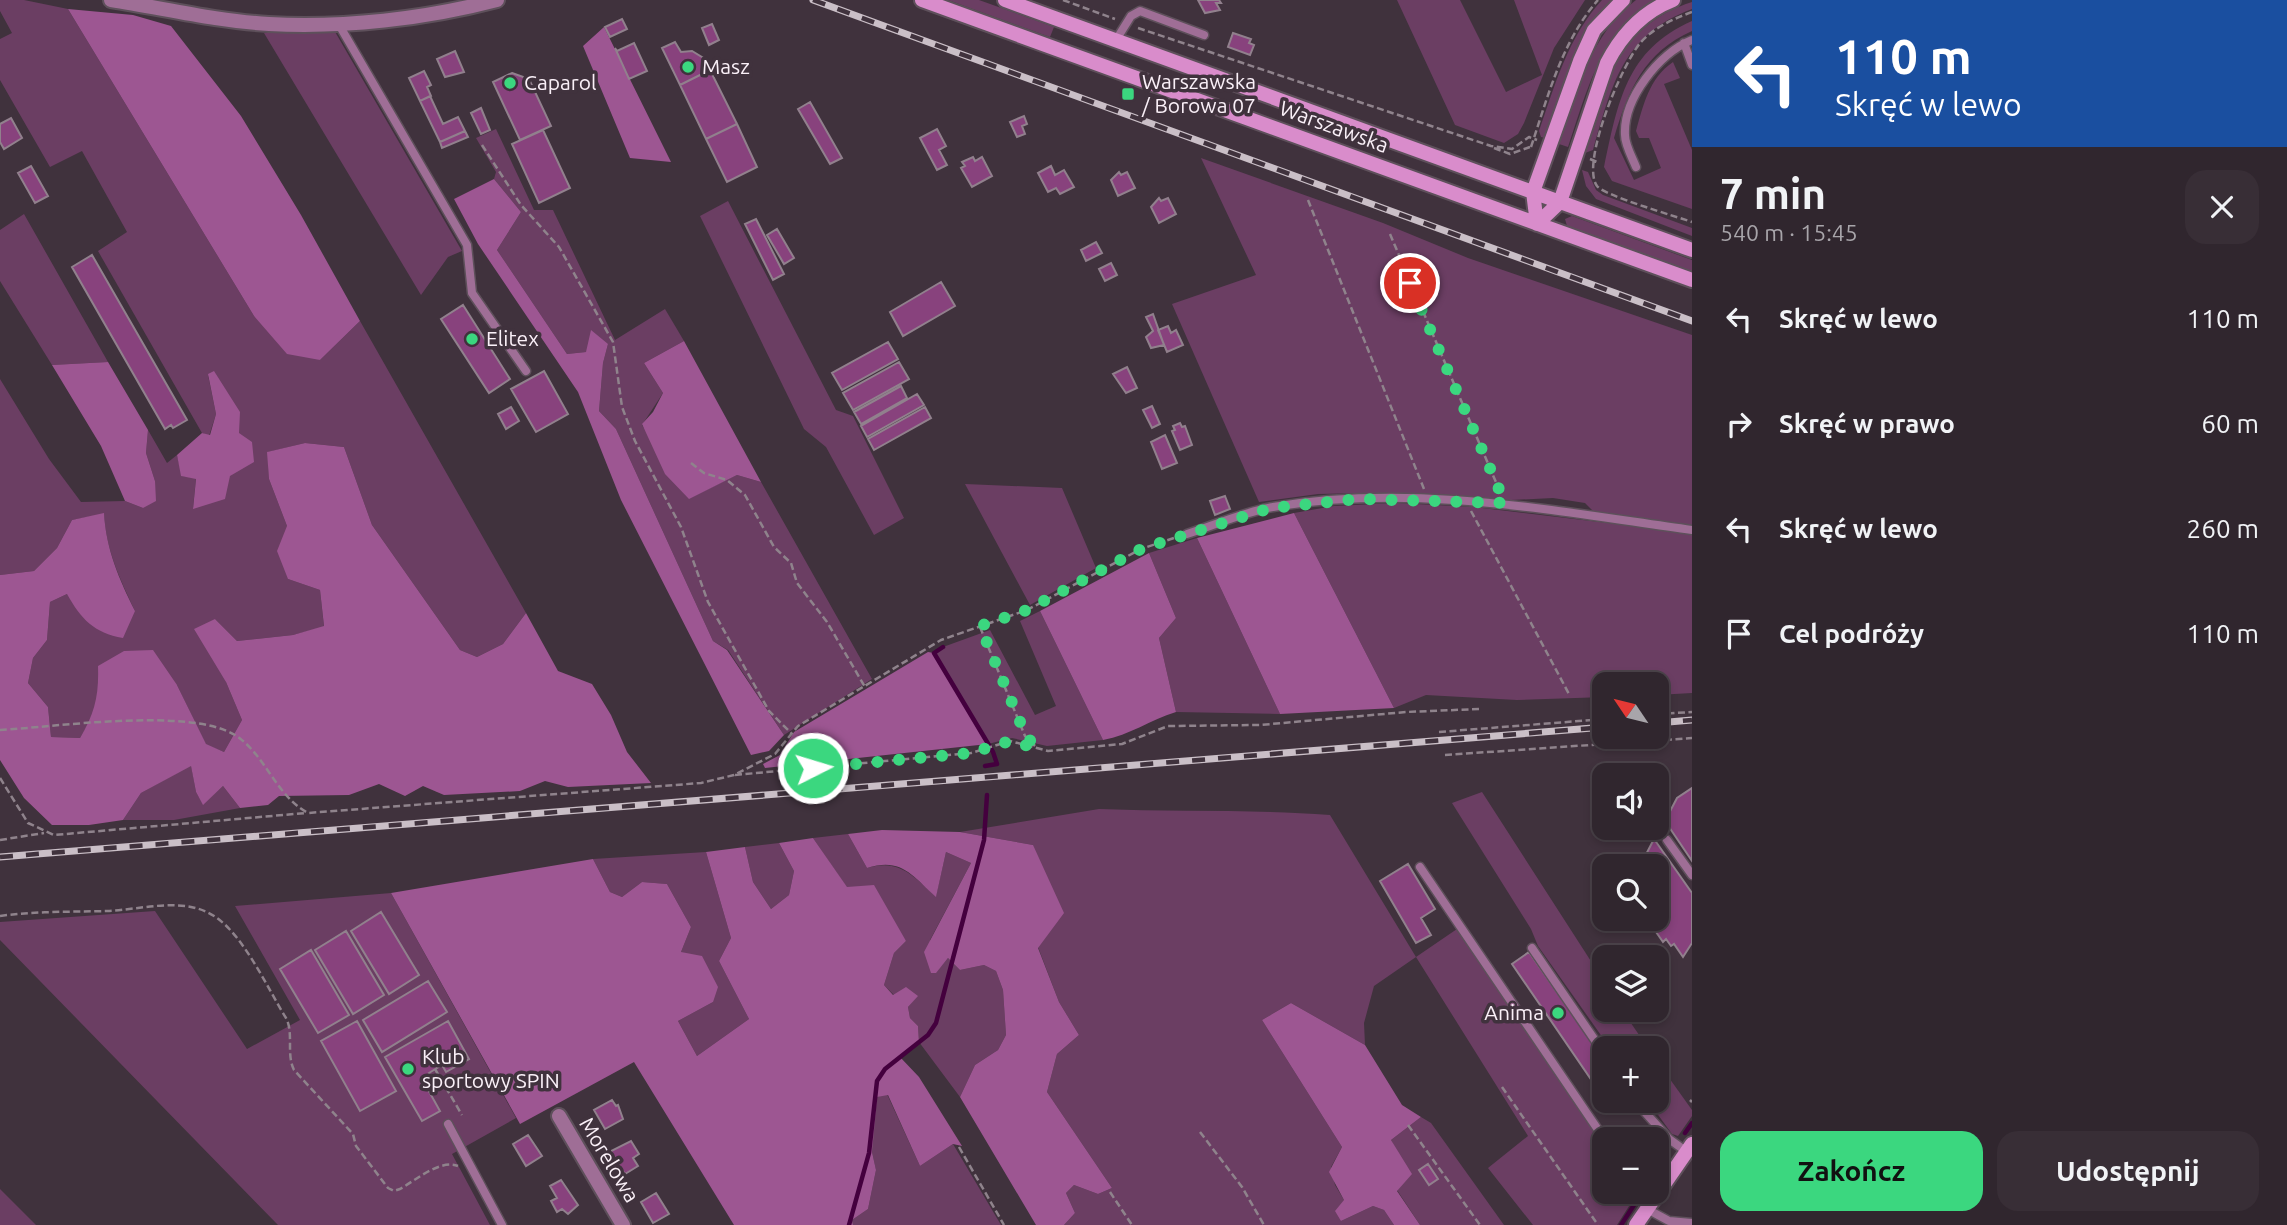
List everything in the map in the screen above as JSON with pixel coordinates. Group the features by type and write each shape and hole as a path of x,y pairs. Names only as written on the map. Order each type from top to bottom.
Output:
{"main road":[{"name":"Warszawska","path":"922,0 1692,280"},
{"name":"Warszawska","path":"1005,0 1692,250"},
{"path":"1537,224 1532,192 1585,47 1594,30 1623,0"},
{"path":"1537,224 1560,202 1607,63 1615,48 1637,21 1673,0"},
{"path":"1669,1173 1690,1146"},
{"path":"1636,1225 1646,1204"}],"street":[{"path":"111,0 267,24 338,23 425,14 497,0"},
{"name":"Morelowa","path":"559,1116 623,1225"}],"lane":[{"path":"1116,40 1135,12 1204,35"},
{"path":"338,23 467,245 472,293 526,371"},
{"path":"1636,167 1625,132 1636,95 1655,66 1688,42 1692,65"},
{"path":"1187,534 1271,508 1359,499 1505,503 1692,530"},
{"path":"1667,840 1692,875"},
{"path":"1420,867 1596,1127"},
{"path":"1532,948 1592,1036"},
{"path":"1645,1113 1668,1139 1690,1146"},
{"path":"448,1124 502,1225"},
{"path":"1650,1204 1669,1221 1692,1223"}],"path":[{"path":"1063,0 1491,146 1512,149 1529,137"},
{"path":"1531,147 1565,51 1579,24 1598,0"},
{"path":"1692,12 1664,24 1644,39 1628,59 1617,85 1591,169 1599,188 1692,222"},
{"path":"482,145 521,205 559,247 612,342 622,407 630,430 681,527 708,602 769,711 791,733"},
{"path":"1308,200 1428,499"},
{"path":"1390,234 1505,503"},
{"path":"691,463 704,473 727,480 745,495 775,547 791,563 797,583 827,622 865,687"},
{"path":"1469,501 1474,519 1569,694"},
{"path":"734,775 775,754 791,733 941,640 1027,610 1141,549 1187,534"},
{"path":"980,626 1026,736 1037,748"},
{"path":"0,778 27,823 44,833 54,835 701,783 734,775 971,753 1010,741 1048,751 1122,744 1168,726 1260,725 1406,712 1479,709"},
{"path":"1670,713 1692,712"},
{"path":"1438,732 1592,720"},
{"path":"0,730 142,721 201,723 232,734 249,746 285,794 308,813"},
{"path":"1445,755 1692,738"},
{"path":"0,840 44,833"},
{"path":"0,916 69,909 108,911 135,906 182,907 216,917 240,944 288,1021 289,1060 294,1070 353,1134 356,1146 388,1188 394,1191 437,1167 451,1163 475,1173"},
{"path":"435,1069 462,1115"},
{"path":"1502,1087 1598,1225"},
{"path":"1408,1125 1480,1225"},
{"path":"1200,1132 1242,1187 1264,1225"},
{"path":"959,1147 1004,1225"},
{"path":"1110,1192 1132,1225"}],"shaded area":[{"path":"0,0 24,0 68,9 254,316 320,360 360,321 526,613 503,644 477,657 460,650 372,525 344,447 305,443 268,452 269,479 287,526 288,579 320,590 324,627 293,635 237,641 215,619 226,682 242,720 224,752 206,745 177,685 99,693 94,715 80,738 51,737 48,707 28,683 33,658 47,640 50,602 67,594 135,611 111,552 104,514 72,520 57,548 34,571 0,575 0,379 49,459 81,502 125,501 143,508 155,481 146,453 148,430 167,463 177,455 182,476 196,478 193,508 230,476 239,434 208,375 216,414 209,436 202,433 98,251 127,232 82,151 50,167 0,80 0,39 12,33 0,11"},
{"path":"948,0 979,0 1054,27 1050,37"},
{"path":"1397,0 1460,0 1506,92 1542,75 1514,0 1585,0 1554,48 1518,134 1504,143 1455,125"},
{"path":"1602,0 1613,0 1590,26 1575,54 1545,138 1541,137 1539,131 1571,46 1590,14"},
{"path":"1636,0 1654,0 1620,29 1608,46 1589,85 1568,147 1559,144 1579,85 1596,47 1620,14"},
{"path":"1692,2 1692,9 1668,20 1635,48 1614,84 1593,150 1585,153 1607,82 1630,42 1646,26"},
{"path":"68,9 133,15 171,26 241,116 301,215 360,321 320,360 287,354 254,316"},
{"path":"1692,21 1692,31 1662,50 1640,75 1625,104 1614,138 1634,180 1661,168 1649,138 1639,138 1636,131 1644,102 1653,84 1673,62 1680,78 1664,84 1692,150 1692,209 1612,181 1604,167 1621,100 1639,63 1652,47"},
{"path":"604,27 671,162 630,158 583,46"},
{"path":"334,30 462,251 448,257 421,295 264,33"},
{"path":"496,129 534,210 553,210 615,340 665,309 684,341 644,363 663,393 642,425 689,498 737,475 761,482 872,679 784,735 728,650 713,641 616,429 599,411 603,363 608,344 586,352 567,354 497,250 521,212 494,179 496,172 476,138"},
{"path":"1201,158 1383,223 1468,258 1692,335 1692,525 1593,511 1585,503 1553,498 1511,500 1362,493 1318,494 1259,502 1172,304 1256,275"},
{"path":"1582,170 1588,172 1596,190 1603,195 1692,228 1692,236 1596,199 1586,186"},
{"path":"494,179 521,212 497,250 567,354 586,352 591,330 608,344 603,363 599,411 616,429 713,641 727,650 784,735 769,751 751,755 621,500 578,392 478,244 454,199"},
{"path":"728,201 836,410 853,416 904,518 874,535 826,447 804,429 700,216"},
{"path":"24,214 108,362 52,365 0,281 0,230"},
{"path":"1572,216 1692,260 1692,272 1567,226 1565,219"},
{"path":"684,341 761,482 737,475 689,499 665,474 642,424 653,412 663,393 644,363"},
{"path":"108,362 148,430 146,453 155,481 156,501 143,508 125,501 101,446 52,365"},
{"path":"214,371 240,412 239,433 252,442 254,462 230,476 225,499 193,509 196,479 181,476 177,455 202,433 210,435 216,414 208,374"},
{"path":"305,443 344,447 372,525 460,650 477,657 503,644 526,613 558,671 592,684 611,715 627,752 651,783 568,787 545,781 520,791 444,795 423,786 405,796 379,784 349,795 279,796 268,805 240,808 223,786 203,805 196,792 191,766 141,793 123,820 89,825 52,825 24,798 0,760 0,575 34,571 57,548 72,520 104,513 114,564 135,611 123,638 104,633 89,624 67,594 50,602 47,640 33,658 28,683 48,707 51,737 80,738 95,704 98,666 124,651 153,650 177,685 206,744 224,752 242,720 226,682 194,629 215,619 237,641 293,635 324,626 320,590 288,579 277,551 287,526 269,479 267,452"},
{"path":"965,484 1062,488 1096,568 1030,605"},
{"path":"1396,503 1474,507 1692,533 1692,693 1670,694 1670,672 1592,672 1592,697 1517,700 1426,695 1394,708 1294,513 1334,506"},
{"path":"1294,513 1394,708 1280,714 1197,538"},
{"path":"1197,538 1280,714 1176,712 1159,638 1176,618 1149,553"},
{"path":"1149,553 1176,618 1159,638 1176,712 1122,735 1103,740 1040,611"},
{"path":"1040,611 1103,740 1047,746 1012,738 988,744 934,653 943,647 990,630 1035,715 1056,706 1020,621"},
{"path":"928,652 934,653 988,744 765,768 763,764 780,755 794,732"},
{"path":"191,765 196,792 203,804 223,786 240,808 174,820 123,820 141,793"},
{"path":"1482,792 1592,963 1592,1022 1630,1022 1640,1036 1602,1036 1538,946 1531,929 1452,803"},
{"path":"1099,809 1330,815 1416,957 1374,986 1364,1023 1365,1045 1291,1003 1262,1020 1342,1147 1331,1167 1335,1185 1344,1200 1341,1221 1373,1206 1384,1210 1394,1225 1064,1225 1075,1213 1066,1193 1074,1185 1098,1194 1112,1188 1047,1092 1057,1054 1079,1035 1059,1002 1038,947 1033,845 960,832"},
{"path":"882,830 960,832 1033,845 1064,913 1038,948 1059,1002 1079,1035 1057,1054 1047,1092 1112,1188 1098,1194 1074,1185 1066,1193 1075,1213 1064,1225 1036,1225 960,1097 975,1065 998,1050 1006,1035 1003,990 996,971 984,965 960,970 948,958 936,973 931,973 924,952 971,863 946,852 936,897 905,870 889,865 867,868 848,834"},
{"path":"848,834 867,868 888,865 897,867 936,896 946,852 971,863 930,940 936,972 948,958 960,970 984,965 996,971 1003,990 1006,1035 998,1050 975,1065 960,1097 919,1042 918,1026 910,1018 908,1007 917,996 894,995 884,985 894,953 906,941 847,888 813,838"},
{"path":"813,838 847,887 874,885 906,941 894,953 884,985 893,995 906,987 918,996 908,1007 910,1018 918,1026 919,1042 900,1057 919,1077 962,1146 953,1144 920,1166 888,1095 877,1097 872,1152 876,1170 868,1209 852,1220 853,1225 734,1225 634,1062 520,1124 391,893 593,859 610,892 622,897 642,882 667,884 691,927 681,952 702,956 718,987 713,1002 678,1021 697,1056 749,1019 719,961 731,938 706,852 745,847 753,882 771,909 789,895 794,871 779,843"},
{"path":"779,843 794,871 789,895 771,909 753,882 745,847"},
{"path":"706,852 731,938 719,961 749,1019 697,1056 678,1021 713,1002 681,952 691,927 667,884 642,882 622,897 610,892 593,859"},
{"path":"391,893 516,1118 452,1154 490,1225 278,1225 0,940 0,922 155,911 247,1049 300,1020 235,906"},
{"path":"1457,929 1592,1129 1592,1204 1630,1204 1617,1225 1533,1225 1488,1168 1528,1136 1416,957"},
{"path":"1291,1003 1365,1045 1402,1105 1421,1117 1391,1140 1412,1174 1397,1191 1420,1225 1394,1225 1384,1210 1373,1206 1341,1221 1335,1211 1344,1200 1329,1172 1342,1147 1262,1020"},
{"path":"1669,1078 1692,1110 1692,1116 1678,1136 1672,1134 1657,1113 1669,1113"},
{"path":"887,1094 920,1166 953,1144 1001,1225 853,1225 852,1220 868,1209 876,1170 872,1152 876,1097"},
{"path":"1421,1117 1431,1123 1504,1225 1420,1225 1397,1190 1408,1176 1391,1140"},
{"path":"0,1189 36,1225 0,1225"}],"building":[{"path":"1198,0 1219,0 1221,3 1216,3 1220,10 1205,13"},
{"path":"622,19 627,29 610,37 605,27"},
{"path":"712,24 719,40 709,45 702,28"},
{"path":"1233,33 1251,39 1249,43 1254,45 1250,55 1228,47"},
{"path":"675,42 681,52 692,51 705,59 710,70 680,85 662,48"},
{"path":"634,43 647,71 629,79 615,48 617,51"},
{"path":"455,51 464,72 445,77 437,59"},
{"path":"710,70 737,124 706,139 680,85"},
{"path":"424,71 431,85 427,87 431,96 420,101 409,78"},
{"path":"512,73 529,79 551,126 520,140 493,82"},
{"path":"430,96 443,124 458,117 465,131 440,142 420,101"},
{"path":"810,102 842,158 830,164 798,109"},
{"path":"481,108 490,130 481,134 471,113"},
{"path":"1024,116 1027,124 1022,126 1025,134 1017,137 1010,122"},
{"path":"11,118 22,138 4,149 0,142 0,124"},
{"path":"737,124 757,167 727,182 706,139"},
{"path":"937,129 946,146 939,150 947,165 937,170 920,138"},
{"path":"543,130 570,188 539,203 512,144"},
{"path":"465,131 468,137 442,148 440,142"},
{"path":"973,157 975,161 982,157 992,176 972,187 961,168 965,166 962,162"},
{"path":"31,166 48,196 35,203 18,173"},
{"path":"1051,166 1055,175 1064,170 1074,187 1060,194 1056,188 1048,192 1038,173"},
{"path":"1119,172 1121,175 1127,172 1135,188 1118,196 1111,180"},
{"path":"1159,198 1161,201 1168,198 1176,214 1159,223 1151,207"},
{"path":"756,219 784,274 773,280 745,224"},
{"path":"777,229 794,258 784,264 767,235"},
{"path":"1096,242 1102,253 1086,261 1081,250"},
{"path":"92,255 187,420 173,428 171,425 165,429 72,267"},
{"path":"1111,263 1117,275 1105,281 1099,269"},
{"path":"941,282 955,306 903,336 890,312"},
{"path":"463,305 510,379 489,393 441,319"},
{"path":"1153,314 1164,345 1151,348 1146,337 1153,331 1146,317"},
{"path":"1168,326 1171,333 1176,330 1183,345 1167,352 1158,330"},
{"path":"888,342 898,359 842,390 832,373"},
{"path":"899,362 909,379 853,410 843,393"},
{"path":"1127,367 1137,388 1126,393 1113,374"},
{"path":"544,371 568,414 536,432 511,389"},
{"path":"901,386 907,398 861,424 854,412"},
{"path":"917,394 924,405 867,437 861,426"},
{"path":"1152,406 1160,424 1152,428 1143,410"},
{"path":"511,407 519,421 506,429 498,414"},
{"path":"925,407 931,418 874,450 868,439"},
{"path":"1180,423 1182,427 1185,426 1192,445 1180,450 1172,431 1175,430 1173,426"},
{"path":"1165,435 1177,463 1162,469 1151,442"},
{"path":"1225,496 1230,509 1215,515 1210,501"},
{"path":"1692,788 1692,861 1669,827 1669,813 1677,798"},
{"path":"1655,840 1665,854 1646,854"},
{"path":"1669,860 1692,893 1692,943 1683,957 1674,944 1671,946 1666,939 1663,942 1655,931 1669,931"},
{"path":"1408,864 1435,909 1421,918 1431,935 1416,943 1380,881"},
{"path":"381,912 419,975 389,994 351,931"},
{"path":"346,931 384,995 353,1014 315,950"},
{"path":"311,950 349,1015 318,1033 280,969"},
{"name":"Anima","path":"1529,952 1592,1042 1592,1081 1512,964"},
{"path":"428,981 447,1012 382,1052 363,1020"},
{"path":"357,1021 396,1091 360,1111 321,1041"},
{"path":"448,1021 469,1059 446,1072 442,1065 429,1073 434,1082 426,1086 440,1111 422,1121 385,1057"},
{"path":"612,1100 618,1105 623,1119 605,1129 594,1110"},
{"path":"528,1135 542,1156 526,1166 513,1144"},
{"path":"631,1141 639,1154 633,1158 638,1166 625,1174 609,1152"},
{"path":"1428,1164 1438,1179 1429,1185 1419,1170"},
{"path":"561,1180 578,1205 568,1214 562,1209 557,1212 551,1201 557,1198 550,1186"},
{"path":"656,1193 669,1214 653,1223 641,1202"}],"waterway":[{"path":"943,647 934,653 993,752 997,764 985,766"},
{"path":"849,1225 869,1153 877,1081 885,1069 928,1035 936,1023 984,840 987,795"},
{"path":"1685,1133 1692,1123"},
{"path":"1621,1225 1634,1205"}],"railway":[{"path":"813,0 1692,321"},
{"path":"1670,722 1692,720"},
{"path":"0,857 1592,728"}],"place":[{"name":"Masz","path":"688,67"},
{"name":"Caparol","path":"510,83"},
{"name":"Warszawska / Borowa 07","path":"1128,94"},
{"name":"Elitex","path":"472,339"},
{"name":"Anima","path":"1558,1013"},
{"name":"Klub sportowy SPIN","path":"408,1069"}],"route":[{"path":"813,768 971,753 1010,741 1037,748 1026,736 980,626 1027,610 1141,549 1243,515 1302,503 1359,499 1505,503 1410,283"}]}
